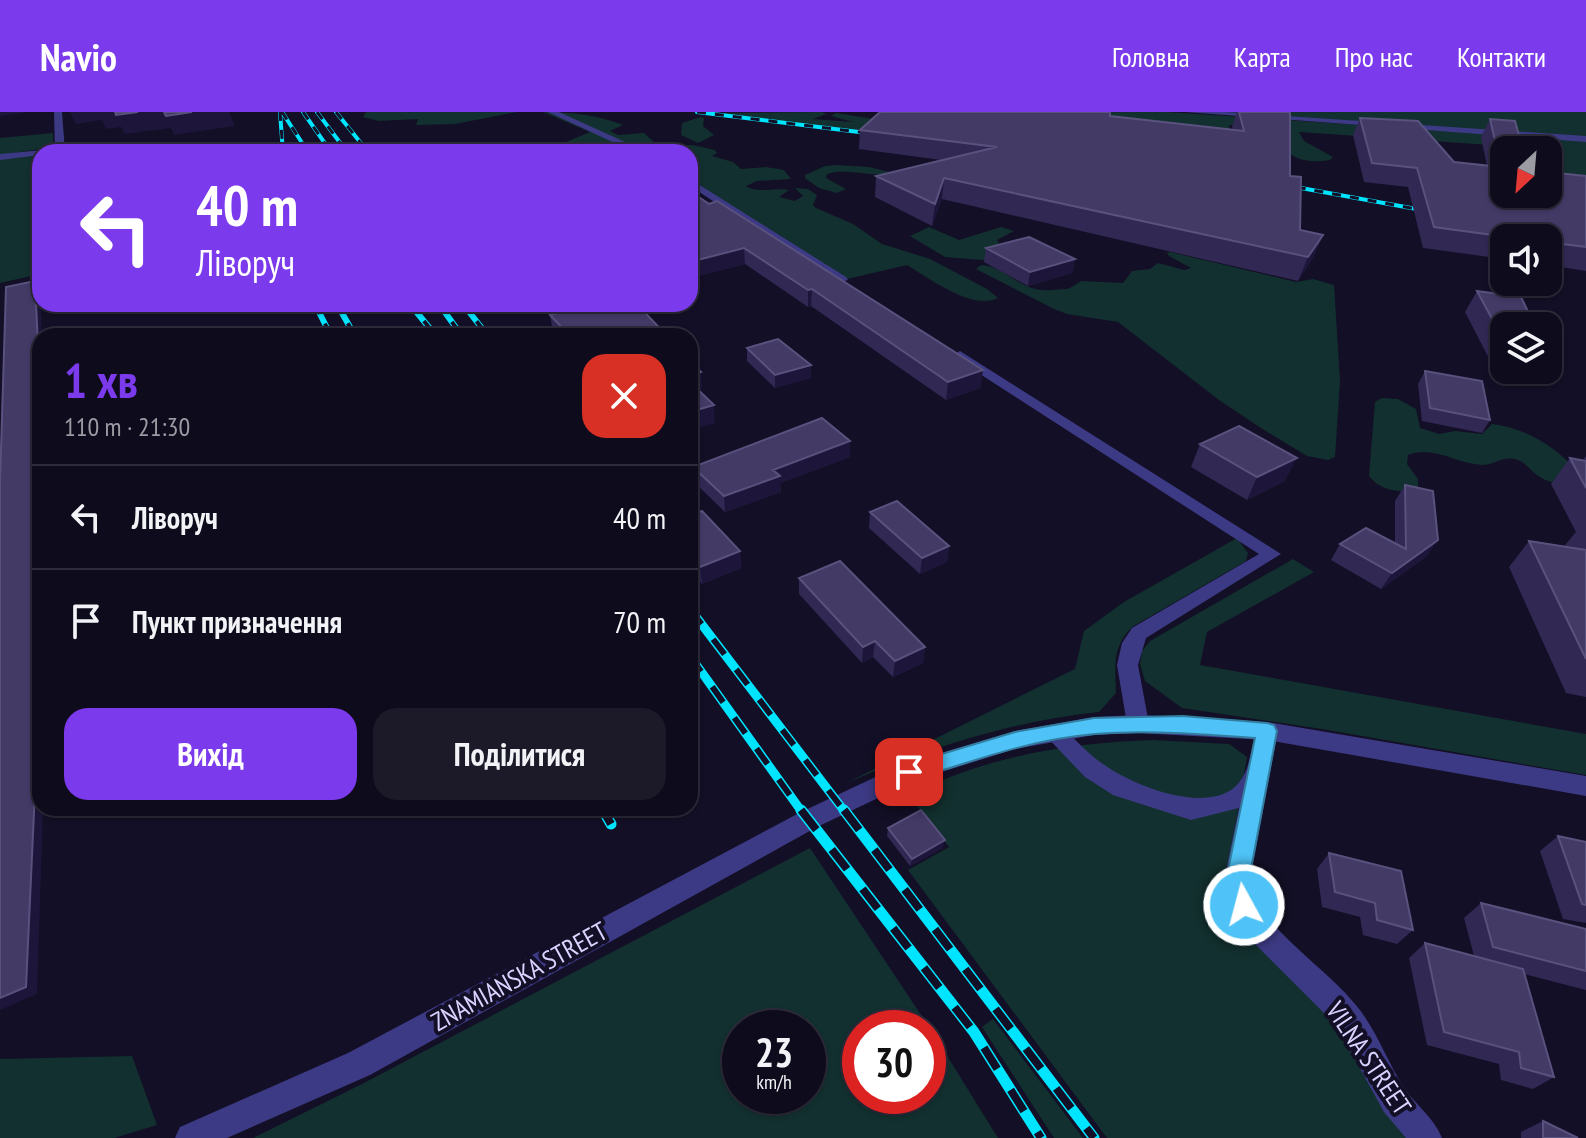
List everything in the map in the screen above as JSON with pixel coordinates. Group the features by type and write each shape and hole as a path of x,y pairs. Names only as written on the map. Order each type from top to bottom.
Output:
{"street":[{"path":"58,112 59,144"},
{"path":"552,112 624,144"},
{"path":"1189,112 1586,139"},
{"path":"4,143 32,151"},
{"path":"0,157 32,153"},
{"path":"698,187 855,289"},
{"path":"945,346 1272,554 1139,633 1126,657 1138,724"},
{"name":"ZNAMIANSKA STREET","path":"191,1138 359,1064 842,804 935,763 1015,740 1138,724 1267,731 1586,786"},
{"name":"VILNA STREET","path":"1267,731 1236,885 1257,927 1346,1015 1395,1101 1426,1138"},
{"name":"VILNA STREET","path":"1054,733 1093,770 1121,788 1191,810 1231,801 1244,793 1259,770"}],"green space":[{"path":"366,112 517,112 455,124 416,125 418,119 379,121 363,117"},
{"path":"543,112 574,113 604,119 623,125 610,131 618,135 644,133 656,144 561,144 590,132"},
{"path":"1015,112 1167,112 1526,136 1490,136 1490,145 1299,132 1304,141 1333,157 1330,160 1308,161 1284,150 1263,127 1229,125 1231,132"},
{"path":"1208,112 1586,112 1586,138"},
{"path":"720,113 826,114 813,119 853,122 831,116 836,113 874,119 867,132"},
{"path":"704,118 703,126 714,135 698,143 681,135 682,123"},
{"path":"53,133 53,144 32,144 32,150 0,155 0,138"},
{"path":"1562,138 1586,140 1586,196 1562,193"},
{"path":"698,146 715,150 717,153 712,156 733,162 741,169 766,167 784,170 791,179 757,181 746,186 755,190 789,190 779,197 795,201 803,196 795,188 808,189 817,195 813,205 816,208 853,224 882,244 930,259 998,298 988,301 964,297 907,265 847,279 698,185"},
{"path":"32,155 32,276 0,283 0,159"},
{"path":"825,166 889,172 827,174 826,178 846,189 837,193 819,188 805,178 805,175"},
{"path":"929,227 959,240 1001,227 1014,231 997,240 1001,246 988,260 982,260 945,257 910,236"},
{"path":"1167,253 1296,282 1313,279 1334,285 1340,381 1335,457 1328,460 1307,456 1261,428 1219,400 1118,322 1067,314 976,269 981,265 991,267 1031,288 1065,289 1081,281 1123,283 1132,271 1150,269 1158,263 1184,270 1191,268 1169,256"},
{"path":"1382,398 1398,399 1416,409 1420,428 1439,434 1455,431 1482,434 1492,424 1532,436 1557,452 1585,484 1567,485 1547,481 1521,461 1513,459 1482,465 1427,452 1408,455 1407,464 1418,479 1418,488 1398,491 1385,488 1369,476 1375,402"},
{"path":"1237,538 1248,553 1246,561 1132,627 1126,634 1116,657 1116,693 1099,712 1002,729 907,759 846,783 1075,669 1084,631 1124,602"},
{"path":"1293,559 1314,572 1207,632 1200,665 1586,734 1586,775 1182,708 1145,681 1140,664 1142,651 1150,641"},
{"path":"1153,740 1229,744 1247,757 1225,886 1340,1019 1416,1138 1107,1138 908,870 949,847 909,796 997,761 1058,748"},
{"path":"810,848 918,1010 842,1010 842,1114 946,1114 946,1054 998,1138 253,1138 362,1084"},
{"path":"993,1019 1083,1138 1054,1138 982,1027"},
{"path":"132,1056 157,1125 114,1138 0,1138 0,1059"}],"building":[{"path":"164,112 192,112 166,116"},
{"path":"880,112 1110,112 1110,116 1244,131 1239,112 1290,112 1290,176 1301,177 1300,230 1323,235 1308,257 944,178 935,204 876,176 997,147 860,130"},
{"path":"1360,118 1418,121 1454,162 1490,166 1490,208 1562,208 1562,173 1586,176 1586,247 1562,244 1562,224 1490,224 1490,235 1434,227 1417,168 1372,163"},
{"path":"1490,119 1515,121 1519,136 1494,136"},
{"path":"698,196 709,204 717,201 983,370 948,382 812,289 808,290 744,248 698,260"},
{"path":"1029,237 1075,259 1030,272 986,248"},
{"path":"32,282 32,312 36,312 37,328 32,328 34,816 26,987 0,998 0,483 6,287"},
{"path":"1477,291 1490,293 1490,296 1521,297 1528,312 1490,312 1490,315"},
{"path":"561,312 644,312 660,328 562,328 550,315"},
{"path":"778,339 811,365 775,375 747,348"},
{"path":"1425,371 1482,381 1490,420 1430,408"},
{"path":"698,390 714,405 698,410"},
{"path":"822,418 850,441 773,470 780,476 724,496 698,472 698,465"},
{"path":"1239,426 1297,458 1257,477 1200,444"},
{"path":"1570,458 1586,461 1586,488"},
{"path":"1405,485 1433,491 1438,540 1392,573 1340,544 1366,528 1406,549"},
{"path":"897,501 949,546 922,558 870,512"},
{"path":"702,511 740,551 700,567 698,512"},
{"path":"1529,541 1586,550 1586,659"},
{"path":"840,561 925,647 895,661 875,641 863,647 799,578"},
{"path":"921,810 945,840 912,859 888,828"},
{"path":"1558,836 1586,842 1586,905 1582,904"},
{"path":"1329,853 1401,871 1413,930 1377,920 1375,903 1335,892"},
{"path":"1481,903 1586,929 1586,971 1493,947"},
{"path":"1425,943 1523,969 1554,1077 1521,1068 1519,1052 1444,1032"},
{"path":"1543,1121 1578,1138 1543,1138"}],"railway":[{"path":"280,112 282,144"},
{"path":"282,112 303,144"},
{"path":"303,112 325,144"},
{"path":"317,112 341,144"},
{"path":"336,112 362,144"},
{"path":"697,112 883,135"},
{"path":"1279,184 1433,212"},
{"path":"319,312 327,328"},
{"path":"342,312 350,328"},
{"path":"416,312 430,328"},
{"path":"445,312 456,328"},
{"path":"469,312 482,328"},
{"path":"698,619 845,812"},
{"path":"698,667 802,812"},
{"path":"801,810 974,1032 1041,1138"},
{"path":"844,810 1094,1138"},
{"path":"606,816 611,824"}],"route":[{"path":"909,772 1015,740 1094,726 1183,724 1267,731 1236,885 1244,905"}]}
